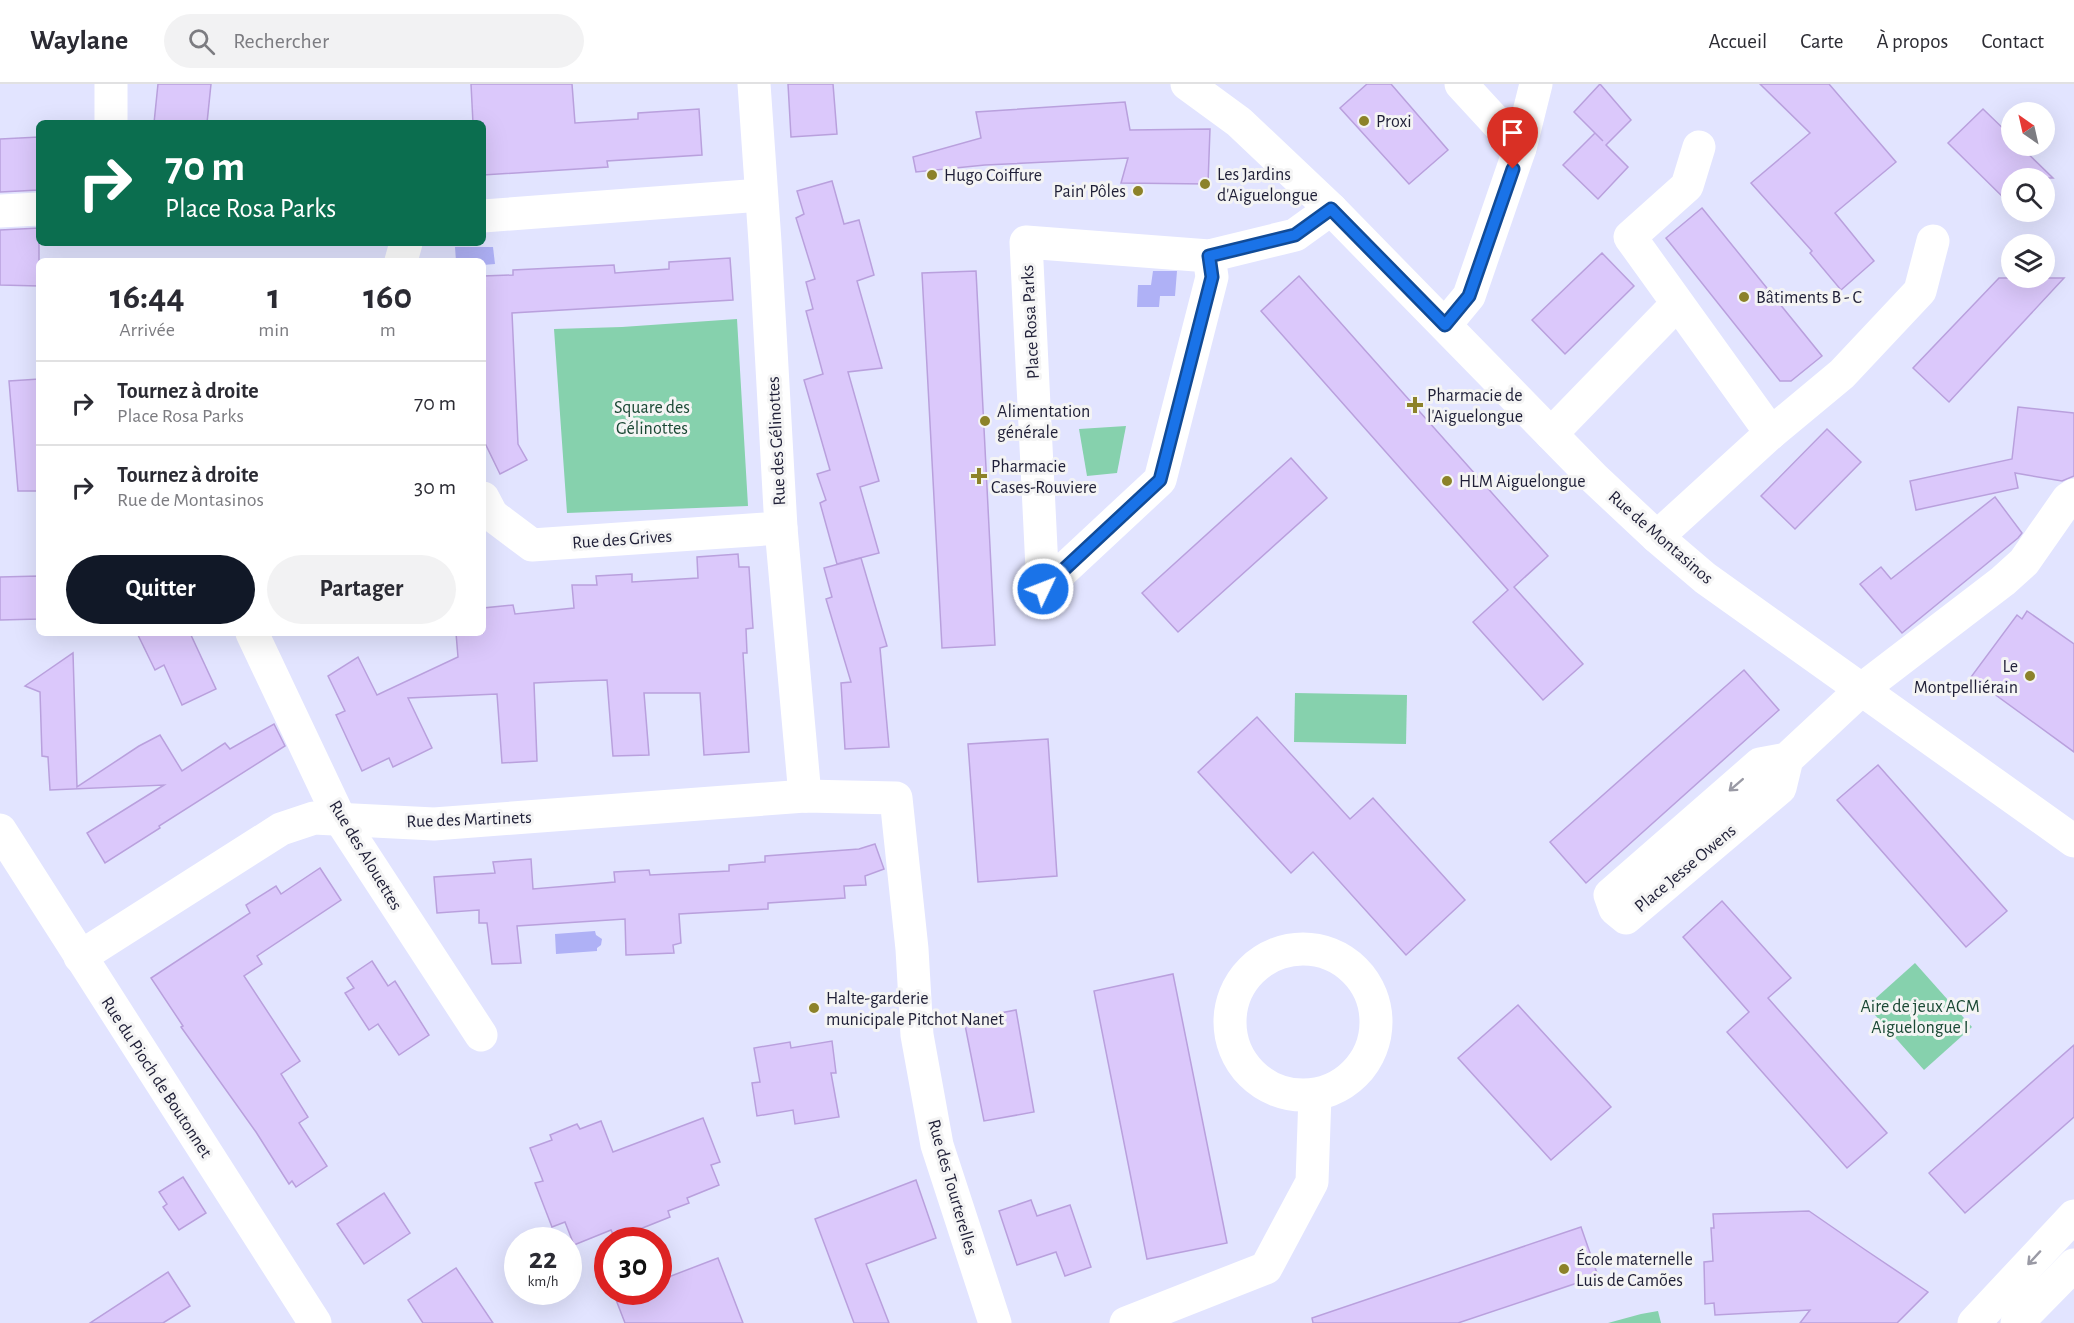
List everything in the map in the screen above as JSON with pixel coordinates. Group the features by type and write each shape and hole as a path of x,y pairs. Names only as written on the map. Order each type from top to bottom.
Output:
{"street":[{"path":"111,84 111,120"},
{"name":"Rue des Gélinottes","path":"754,84 781,528 805,796"},
{"name":"Rue de Montasinos","path":"1187,84 1239,122 1331,209 1551,434 1657,537 1705,578 2074,841"},
{"path":"1461,84 1520,148"},
{"path":"1445,325 1469,296 1520,148 1536,84"},
{"path":"1699,147 1687,186 1630,237 1771,433"},
{"path":"486,216 761,195"},
{"path":"0,212 36,208"},
{"name":"Place Rosa Parks","path":"1209,256 1212,277 1160,480 1043,589 1026,242 1209,256 1295,235 1331,209"},
{"path":"1657,537 1771,433 1842,374 1920,291 1933,241"},
{"path":"1551,434 1677,304"},
{"name":"Place Jesse Owens","path":"1786,759 1780,788 1626,918 1615,909 1610,895 1761,764 1786,759 1862,690 2003,581 2024,562 2068,499 2074,495"},
{"name":"Rue des Grives","path":"486,504 492,515 532,545 781,528"},
{"name":"Rue des Alouettes","path":"253,636 340,819 481,1035"},
{"name":"Rue des Martinets","path":"80,957 281,829 314,818 434,824 805,796 896,798"},
{"name":"Rue des Tourterelles","path":"896,798 912,949 917,1035 937,1145 995,1323"},
{"name":"Rue du Pioch de Boutonnet","path":"0,830 315,1323"},
{"path":"1304,948 1339,957 1366,982 1377,1016 1371,1053 1348,1081 1315,1095 1286,1094 1259,1081 1240,1059 1230,1032 1233,1003 1246,977 1268,957 1304,948"},
{"path":"1126,1323 1266,1268 1312,1182 1315,1095"},
{"path":"1974,1323 2074,1216"},
{"path":"2018,1323 2074,1265"}],"green space":[{"name":"Square des Gélinottes","path":"737,319 748,506 567,513 554,329"},
{"path":"1126,426 1117,473 1087,476 1079,429"},
{"path":"1295,693 1407,695 1406,744 1294,742"},
{"name":"Aire de jeux ACM Aiguelongue I","path":"1915,963 1972,1027 1924,1070 1867,1006"},
{"path":"1658,1311 1661,1323 1608,1323 1641,1314"}],"water":[{"path":"455,247 493,247 495,264 486,265 486,258 456,258"},
{"path":"1153,271 1177,271 1175,296 1160,296 1159,307 1137,307 1138,285 1151,285"},
{"path":"595,931 596,935 602,939 597,951 556,954 555,934"}],"building":[{"path":"158,84 211,84 207,120 154,120"},
{"path":"471,84 572,84 575,123 638,119 638,113 699,109 702,155 607,161 608,167 486,175 486,120 473,120"},
{"path":"788,84 833,84 837,134 791,137"},
{"path":"1367,84 1391,84 1448,150 1409,184 1340,108"},
{"path":"1600,84 1631,120 1606,145 1628,167 1598,199 1563,165 1595,133 1574,112"},
{"path":"1760,84 1829,84 1896,162 1835,213 1874,261 1841,290 1810,253 1812,251 1751,183 1810,133"},
{"path":"1125,102 1130,130 1210,129 1208,184 1121,183 1128,158 985,165 916,172 913,157 981,138 976,112"},
{"path":"1983,109 2001,126 2001,156 2030,156 2043,168 2001,168 2001,195 1948,143"},
{"path":"36,137 36,190 0,192 0,139"},
{"path":"832,181 844,224 859,220 874,275 857,281 882,368 848,372 879,481 860,487 879,553 837,564 820,503 826,500 817,474 830,470 804,380 823,374 806,311 813,309 806,282 815,279 796,218 804,214 797,191"},
{"name":"Bâtiments B - C","path":"1702,208 1822,356 1791,381 1780,381 1666,238"},
{"path":"36,228 39,258 36,258 36,286 0,285 0,230"},
{"path":"1602,253 1634,286 1565,354 1532,320"},
{"path":"730,258 733,300 512,313 518,444 527,460 500,474 486,445 486,276 513,275 513,270 614,265 615,273 669,269 669,262"},
{"path":"976,271 995,645 942,648 922,273"},
{"name":"HLM Aiguelongue","path":"1299,276 1548,556 1514,587 1583,664 1543,700 1473,622 1508,590 1261,311"},
{"path":"1999,278 2001,278 2001,288 2055,288 1949,402 1913,368"},
{"path":"2055,278 2064,278 2055,288"},
{"path":"36,379 36,491 18,491 9,381"},
{"path":"2018,407 2074,413 2074,476 2062,481 2015,473 2018,488 1916,510 1910,481 2012,459"},
{"path":"1827,429 1861,462 1795,529 1761,496"},
{"path":"1291,458 1327,498 1178,632 1142,593"},
{"path":"1995,497 2022,533 1902,633 1860,584 1881,567 1891,579"},
{"path":"738,554 739,567 749,567 753,628 746,629 747,653 743,653 749,752 704,755 700,693 644,693 649,755 613,756 607,680 534,683 537,761 502,763 497,694 408,698 432,748 393,767 389,758 362,771 336,715 345,711 328,676 358,657 377,695 458,657 456,636 486,636 486,608 513,605 515,614 574,608 572,585 597,585 596,576 632,574 632,582 698,578 697,557"},
{"path":"861,558 887,646 880,648 889,747 845,749 841,683 851,682 826,599 832,597 824,568"},
{"path":"36,576 36,619 0,620 0,577"},
{"name":"Le Montpelliérain","path":"2027,611 2074,644 2074,752 1971,677 2017,615 2022,619"},
{"path":"138,636 191,636 216,689 182,705 164,665 155,670"},
{"path":"73,653 77,787 139,746 160,735 182,771 225,743 230,749 274,724 285,746 105,863 87,833 164,785 50,790 48,757 42,756 40,692 25,686"},
{"path":"1744,670 1779,710 1586,883 1550,842"},
{"path":"1257,717 1350,819 1373,798 1465,900 1406,955 1313,852 1291,873 1198,772"},
{"path":"1048,739 1057,876 978,882 968,744"},
{"path":"1878,765 2007,911 1966,947 1837,800"},
{"path":"875,844 884,869 865,876 866,885 844,886 845,898 768,903 768,909 679,914 681,943 673,945 674,953 626,955 625,919 517,926 521,963 492,964 487,923 479,923 479,910 437,913 434,877 495,873 493,862 531,859 533,889 615,882 614,872 649,870 650,875 729,871 729,865 765,862 765,856 859,849"},
{"path":"320,868 341,900 257,956 262,964 244,976 300,1061 281,1074 308,1117 299,1123 327,1166 296,1187 292,1181 289,1184 256,1132 181,1027 183,1026 151,978 250,913 246,905 276,886 281,894"},
{"path":"1722,901 1791,978 1768,998 1887,1133 1847,1168 1727,1032 1749,1012 1683,937"},
{"path":"372,961 388,986 395,981 429,1035 399,1055 378,1024 369,1030 345,993 354,988 347,978"},
{"path":"1173,974 1227,1243 1147,1259 1094,991"},
{"path":"1518,1005 1611,1107 1551,1160 1458,1058"},
{"path":"1016,1010 1034,1112 984,1121 964,1020"},
{"path":"832,1041 836,1073 831,1073 839,1117 795,1124 793,1110 757,1116 752,1083 760,1082 754,1048 790,1042 791,1048"},
{"path":"2074,1045 2074,1117 1965,1213 1929,1173"},
{"path":"703,1118 720,1162 711,1165 719,1185 687,1198 689,1203 668,1211 670,1217 645,1227 594,1227 594,1237 582,1242 582,1227 567,1227 565,1222 552,1227 535,1183 543,1181 530,1148 552,1140 550,1135 577,1124 580,1129 601,1121 613,1152"},
{"path":"183,1177 206,1213 179,1230 163,1207 167,1204 159,1192"},
{"path":"916,1180 936,1238 866,1264 889,1323 854,1323 815,1219"},
{"path":"384,1193 410,1233 364,1264 337,1224"},
{"path":"1031,1200 1037,1216 1070,1205 1091,1267 1065,1276 1056,1252 1017,1265 999,1211"},
{"path":"1809,1211 1928,1292 1897,1323 1800,1323 1810,1310 1715,1315 1714,1303 1705,1304 1704,1262 1713,1261 1711,1228 1714,1228 1713,1214"},
{"path":"1581,1227 1598,1276 1458,1323 1313,1323 1312,1318"},
{"path":"718,1258 743,1323 625,1323 618,1305 672,1305 672,1276"},
{"path":"456,1268 493,1323 423,1323 408,1300"},
{"path":"168,1272 190,1306 163,1323 90,1323"}],"place":[{"name":"Proxi","path":"1364,121"},
{"name":"Hugo Coiffure","path":"932,175"},
{"name":"Les Jardins d'Aiguelongue","path":"1205,184"},
{"name":"Pain' Pôles","path":"1138,191"},
{"name":"Bâtiments B - C","path":"1744,297"},
{"name":"Pharmacie de l'Aiguelongue","path":"1415,405"},
{"name":"Alimentation générale","path":"985,421"},
{"name":"Pharmacie Cases-Rouviere","path":"979,476"},
{"name":"HLM Aiguelongue","path":"1447,481"},
{"name":"Le Montpelliérain","path":"2030,676"},
{"name":"Halte-garderie municipale Pitchot Nanet","path":"814,1008"},
{"name":"École maternelle Luis de Camões","path":"1564,1269"}],"route":[{"path":"1043,589 1160,480 1212,277 1209,256 1295,235 1331,209 1445,325 1469,296 1513,169"}]}
